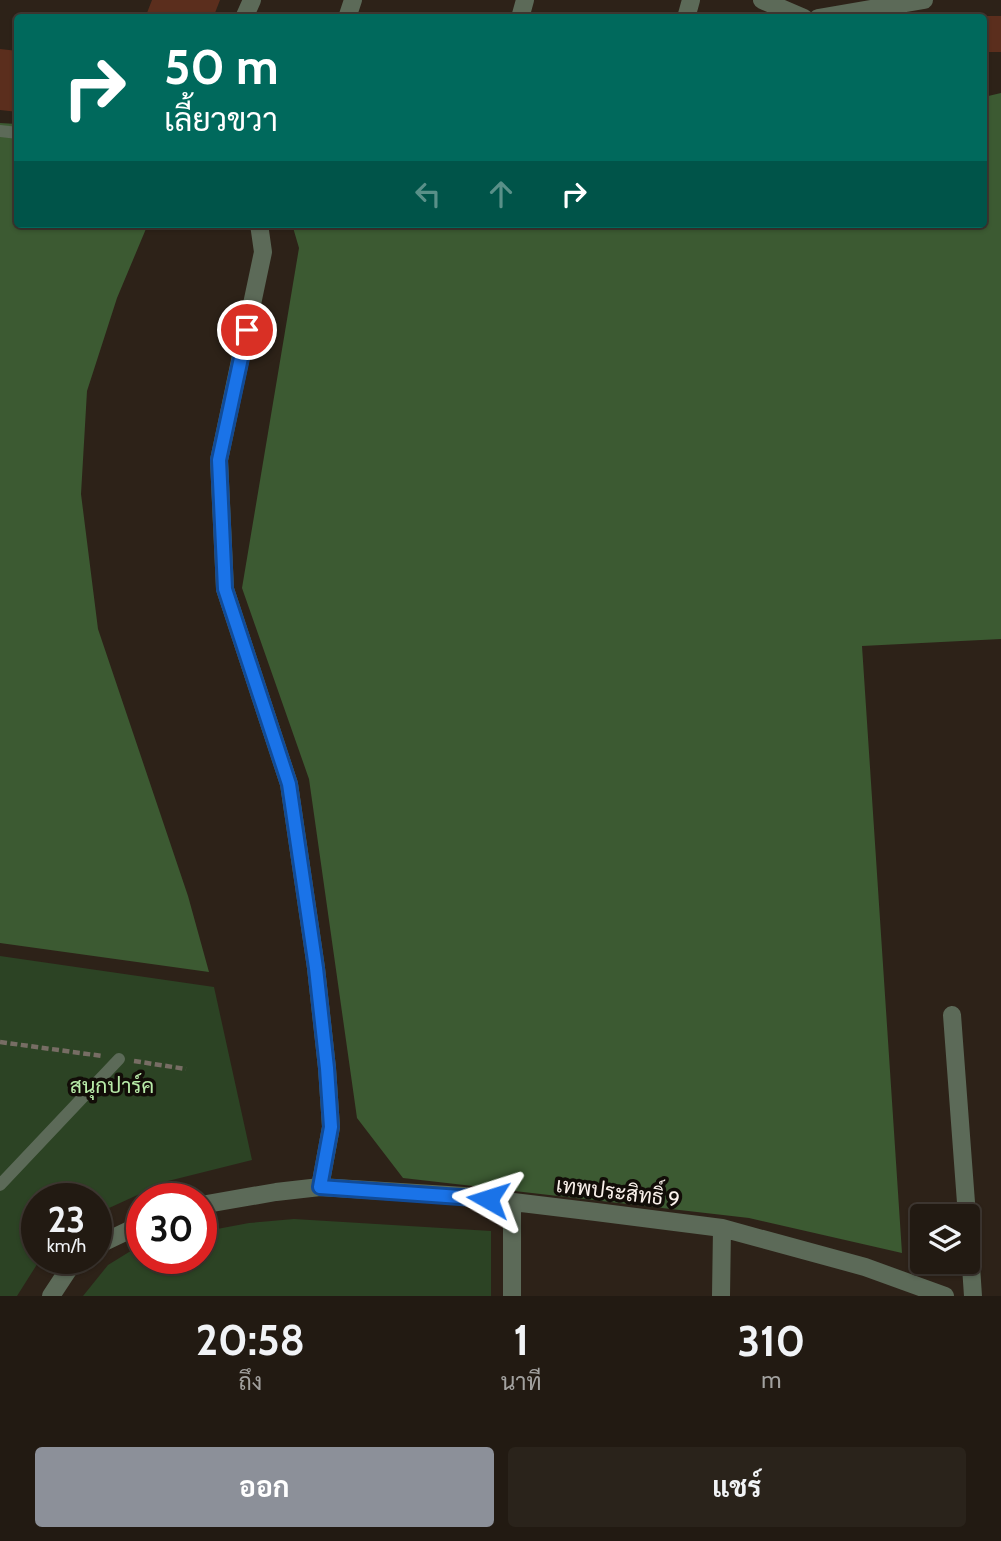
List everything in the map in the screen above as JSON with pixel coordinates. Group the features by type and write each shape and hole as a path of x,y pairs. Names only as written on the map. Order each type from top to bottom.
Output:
{"street":[{"path":"762,0 795,14"},
{"path":"842,14 924,0"},
{"path":"260,228 263,252 219,460 225,589 289,784 316,968 327,1068 331,1127 320,1187"},
{"path":"952,1015 966,1204"},
{"name":"เทพประสิทธิ์ 9","path":"217,1202 320,1187 464,1196 722,1228 865,1268 945,1296"},
{"path":"512,1202 512,1296"},
{"path":"721,1296 722,1228"},
{"path":"51,1296 65,1274"},
{"path":"972,1274 973,1296"}],"lane":[{"path":"0,1185 119,1059"}],"path":[{"path":"0,1042 186,1069"}],"green space":[{"path":"1001,93 1001,639 862,646 902,1253 749,1218 403,1178 357,1118 309,779 242,588 299,248 293,228 987,228 987,96"},
{"path":"0,123 14,124 14,228 146,228 117,298 87,391 81,494 98,629 188,896 209,972 0,943"},
{"name":"สนุกปาร์ค","path":"0,956 214,987 252,1160 164,1183 126,1183 126,1200 112,1207 112,1183 21,1183 21,1274 31,1274 17,1296 0,1296"},
{"path":"294,1219 491,1231 491,1296 83,1296 101,1274 112,1274 112,1263 126,1254 126,1274 217,1274 217,1229"}],"building":[{"path":"152,0 220,0 215,14 147,14"},
{"path":"987,16 1001,16 1001,52 987,52"},
{"path":"0,49 14,51 14,112 0,110"}],"route":[{"path":"247,330 219,460 225,589 289,784 316,968 327,1068 331,1127 320,1187 488,1199"}]}
